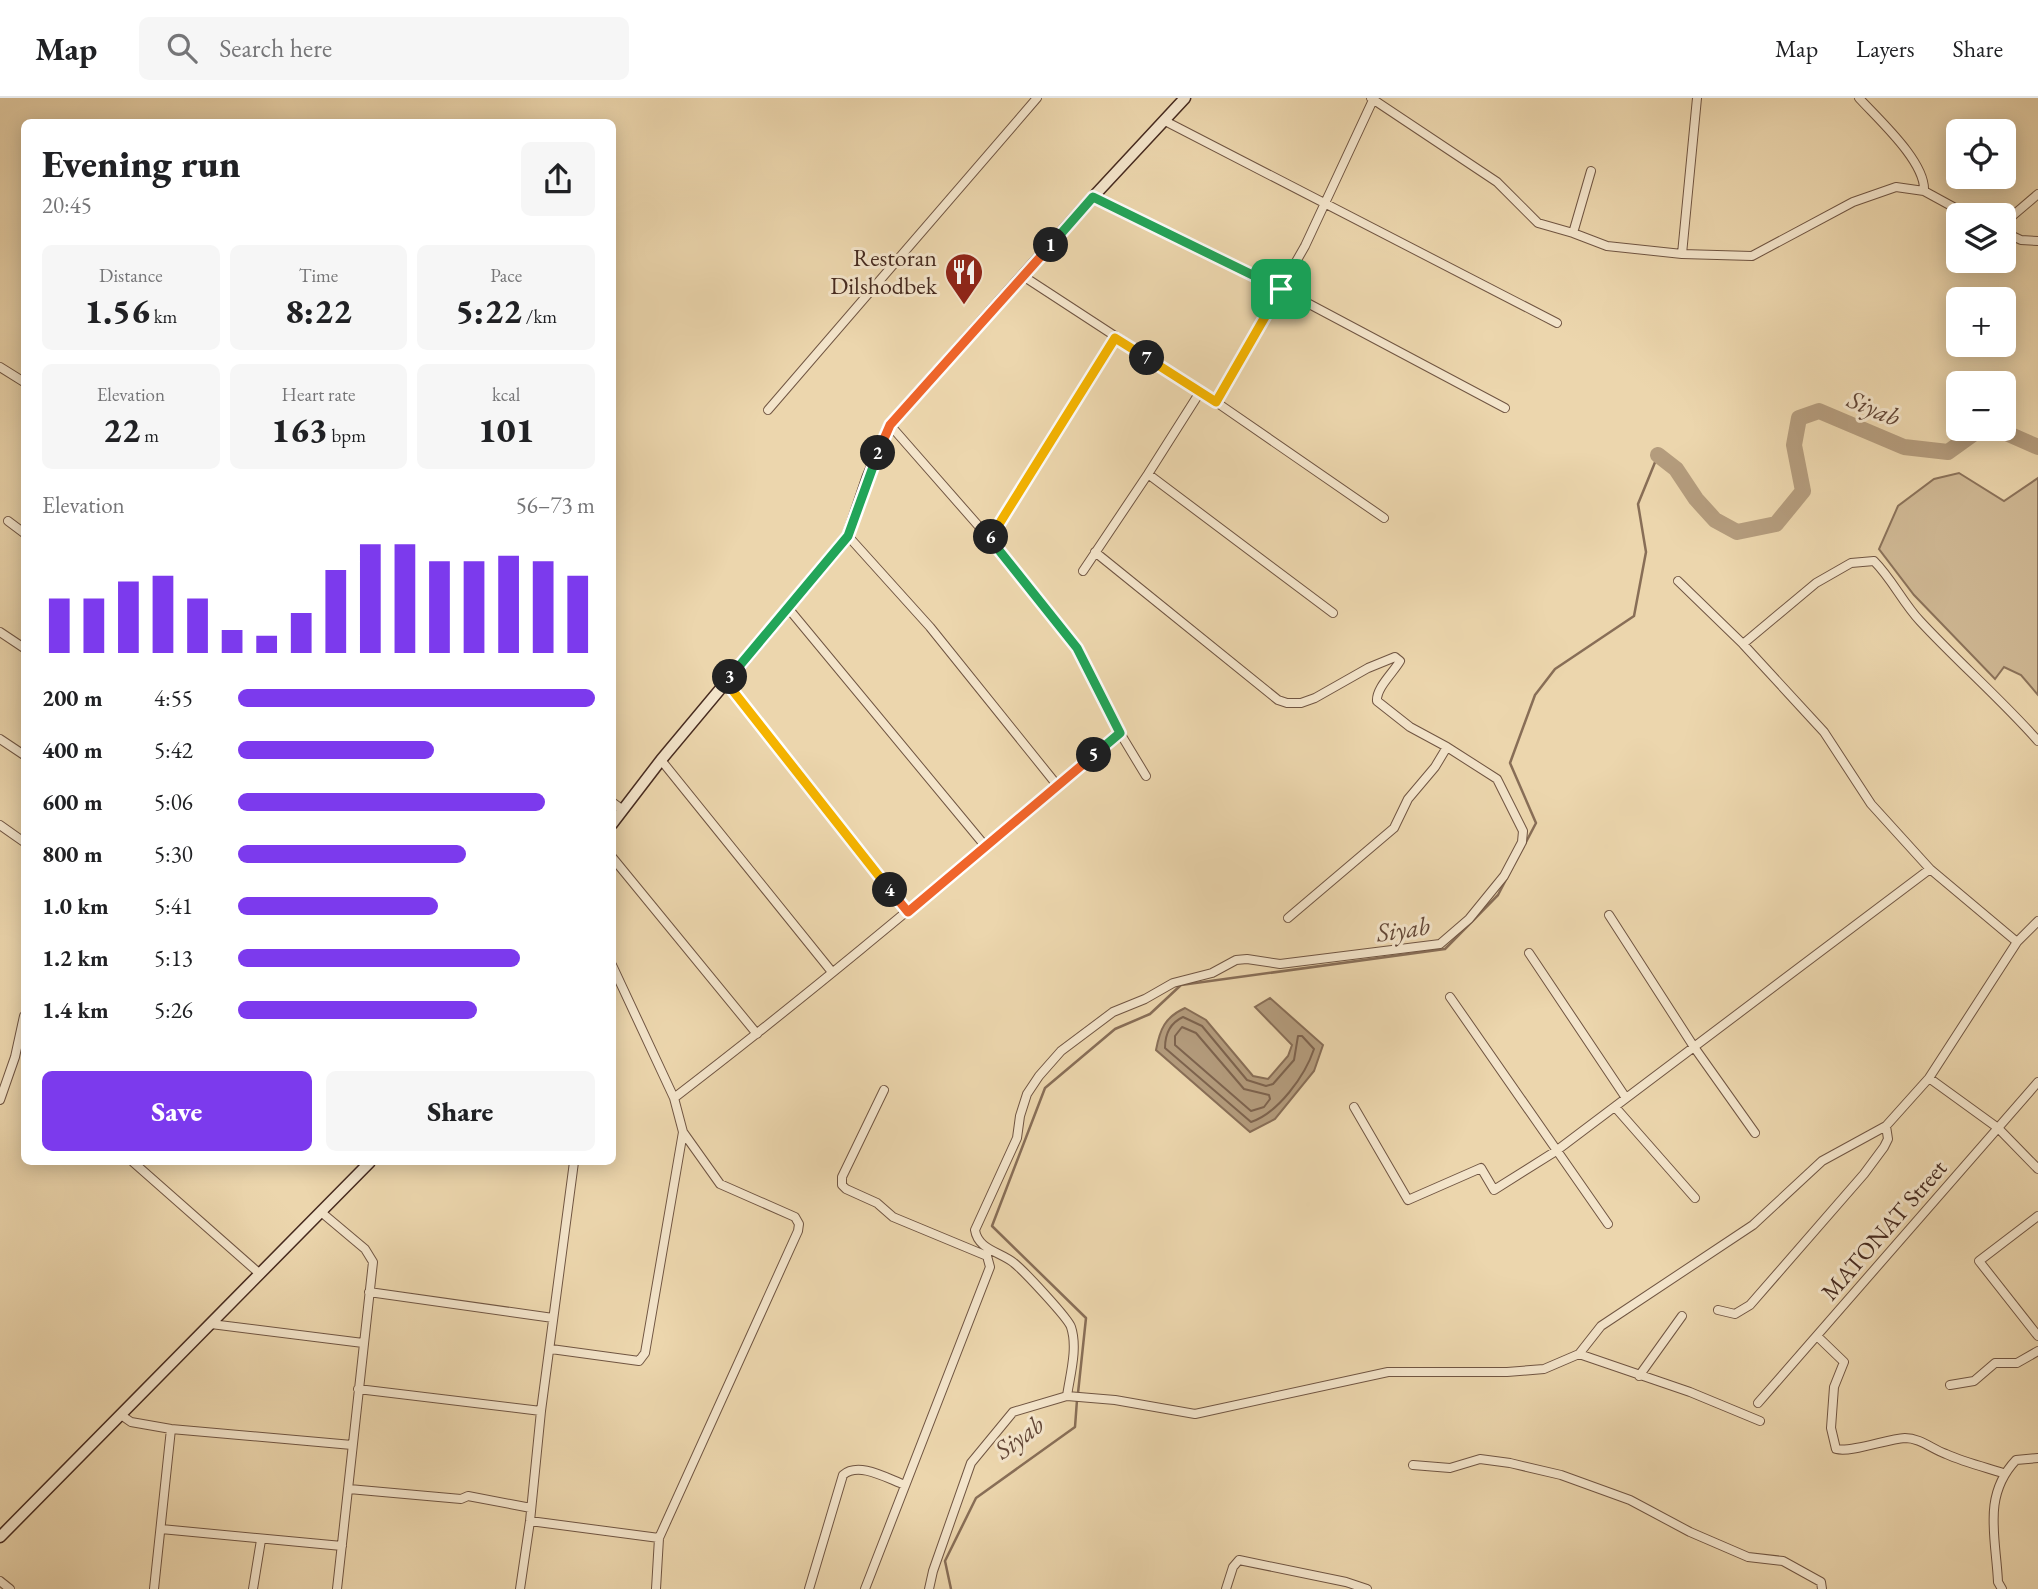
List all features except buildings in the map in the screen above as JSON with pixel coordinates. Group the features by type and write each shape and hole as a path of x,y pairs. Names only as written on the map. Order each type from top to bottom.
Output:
{"street":[{"path":"768,410 1037,98"},
{"path":"616,819 848,536 868,477 890,425 1185,98"},
{"path":"1682,254 1697,98"},
{"path":"1859,98 1910,155 1925,182 1924,191"},
{"path":"1216,402 1305,246 1372,99 1497,182 1538,223 1607,246 1682,254 1752,256 1853,202 1896,187 1924,191 1946,203"},
{"path":"1165,121 1557,323"},
{"path":"1573,233 1591,171"},
{"path":"2016,213 2038,194"},
{"path":"1093,197 1281,289 1506,408"},
{"path":"2016,238 2038,241"},
{"path":"1023,276 1216,402 1384,518"},
{"path":"990,539 1115,338"},
{"path":"0,367 21,380"},
{"path":"1083,571 1200,392"},
{"path":"890,425 990,539 1077,648 1120,733 1146,776"},
{"path":"1148,474 1332,613"},
{"path":"8,521 21,531"},
{"path":"848,536 930,628 1057,785"},
{"path":"1067,1396 1074,1343 1071,1324 1013,1262 978,1240 975,1230 1017,1138 1027,1094 1039,1076 1061,1051 1113,1012 1173,983 1212,973 1236,960 1280,964 1440,944 1469,919 1504,876 1522,842 1523,831 1497,779 1410,727 1377,701 1376,696 1381,687 1400,661 1395,657 1368,668 1315,698 1301,703 1287,703 1278,699 1096,552"},
{"path":"1743,644 1816,583 1851,563 1874,561 1887,574 1919,620 1998,697 2038,741"},
{"path":"1678,581 1743,644 1824,732 1871,804 1930,869 2017,942"},
{"path":"788,608 986,847"},
{"path":"0,632 21,646"},
{"path":"726,682 908,912"},
{"path":"674,1098 908,912 1120,733"},
{"path":"0,739 21,753"},
{"path":"1288,918 1394,828 1408,799 1435,767 1447,747"},
{"path":"662,760 832,972"},
{"path":"616,805 623,810"},
{"path":"0,825 21,840"},
{"path":"616,862 757,1034"},
{"path":"1354,1107 1408,1200 1481,1168 1494,1190 1556,1151 1930,869"},
{"path":"1609,915 1694,1047 1755,1133"},
{"path":"929,1589 933,1570 971,1463 1013,1412 1067,1396 1115,1400 1195,1414 1388,1372 1507,1372 1544,1369 1578,1354 1601,1326 1753,1225 1822,1161 1886,1126 1929,1078 2017,942 2038,921"},
{"path":"1529,953 1626,1098"},
{"path":"616,973 674,1098 683,1132 720,1184 795,1217 799,1224 659,1538 656,1589"},
{"path":"1450,997 1608,1224"},
{"path":"0,1100 21,1030"},
{"path":"15,1057 21,1063"},
{"path":"1929,1078 1998,1128 2038,1169"},
{"name":"MATONAT Street","path":"1758,1403 2038,1082"},
{"path":"865,1589 990,1267 987,1256 893,1217 877,1203 842,1185 842,1177 884,1090"},
{"path":"1615,1107 1695,1198"},
{"path":"1718,1310 1735,1314 1750,1305 1864,1174 1888,1139 1886,1126"},
{"path":"551,1349 639,1361 645,1353 683,1132"},
{"path":"137,1165 260,1274"},
{"path":"0,1537 367,1165"},
{"path":"520,1589 574,1165"},
{"path":"321,1212 371,1256 373,1262 337,1589"},
{"path":"2038,1216 1979,1261 2038,1336"},
{"path":"972,1249 973,1243 978,1240"},
{"path":"369,1292 553,1318"},
{"path":"1639,1376 1682,1316"},
{"path":"211,1324 363,1343"},
{"path":"1817,1336 1844,1362 1834,1387 1831,1427 1836,1449 1844,1451 1856,1446 1907,1438 1919,1440 1944,1454 2003,1473"},
{"path":"1950,1385 1974,1381 1995,1363 2017,1363 2038,1351"},
{"path":"1578,1354 1690,1392 1760,1421"},
{"path":"358,1389 541,1411"},
{"path":"121,1415 131,1422 171,1429 352,1445"},
{"path":"154,1589 171,1429"},
{"path":"2002,1589 1998,1582 1993,1517 1995,1493 2003,1473 2015,1460 2038,1458"},
{"path":"1413,1465 1450,1468 1480,1459 1561,1475 1630,1500 1690,1532 1748,1557 1783,1561 1821,1582 1822,1589"},
{"path":"809,1589 844,1475 857,1468 905,1485"},
{"path":"349,1489 461,1499 468,1496 531,1508"},
{"path":"530,1521 659,1538"},
{"path":"161,1529 342,1546"},
{"path":"253,1589 261,1540"},
{"path":"1226,1589 1233,1567 1239,1560 1367,1589"},
{"path":"0,1581 10,1589"}],"shaded area":[{"path":"1959,473 2004,501 2038,478 2038,695 2021,675 2004,667 1995,679 1914,595 1879,549 1898,506 1934,479"}],"water":[{"path":"1270,998 1323,1045 1314,1071 1275,1119 1250,1132 1156,1050 1164,1024 1185,1008 1206,1020 1253,1076 1268,1079 1288,1056 1292,1045 1255,1007"}],"waterway":[{"name":"Siyab","path":"1658,455 1676,469 1696,499 1715,520 1737,532 1776,524 1803,491 1794,445 1799,418 1819,411 1904,447 1948,452 1963,441"},
{"name":"Siyab","path":"2016,437 2038,447"},
{"name":"Siyab","path":"1525,844 1536,823 1510,763 1535,695 1555,669 1634,616 1646,552 1638,504 1658,455"},
{"name":"Siyab","path":"1078,1393 1086,1318 992,1226 1045,1088 1115,1029 1150,1014 1181,985 1445,949 1498,895 1512,868"},
{"name":"Siyab","path":"951,1589 945,1561 976,1498 1075,1427 1077,1400"}],"place":[{"name":"Restoran Dilshodbek","path":"964,306"}],"route":[{"path":"1093,197 1281,289 1216,402 1115,338 990,539 1077,648 1120,733 908,912 726,682 848,536 868,477 890,425 1093,197"}]}
